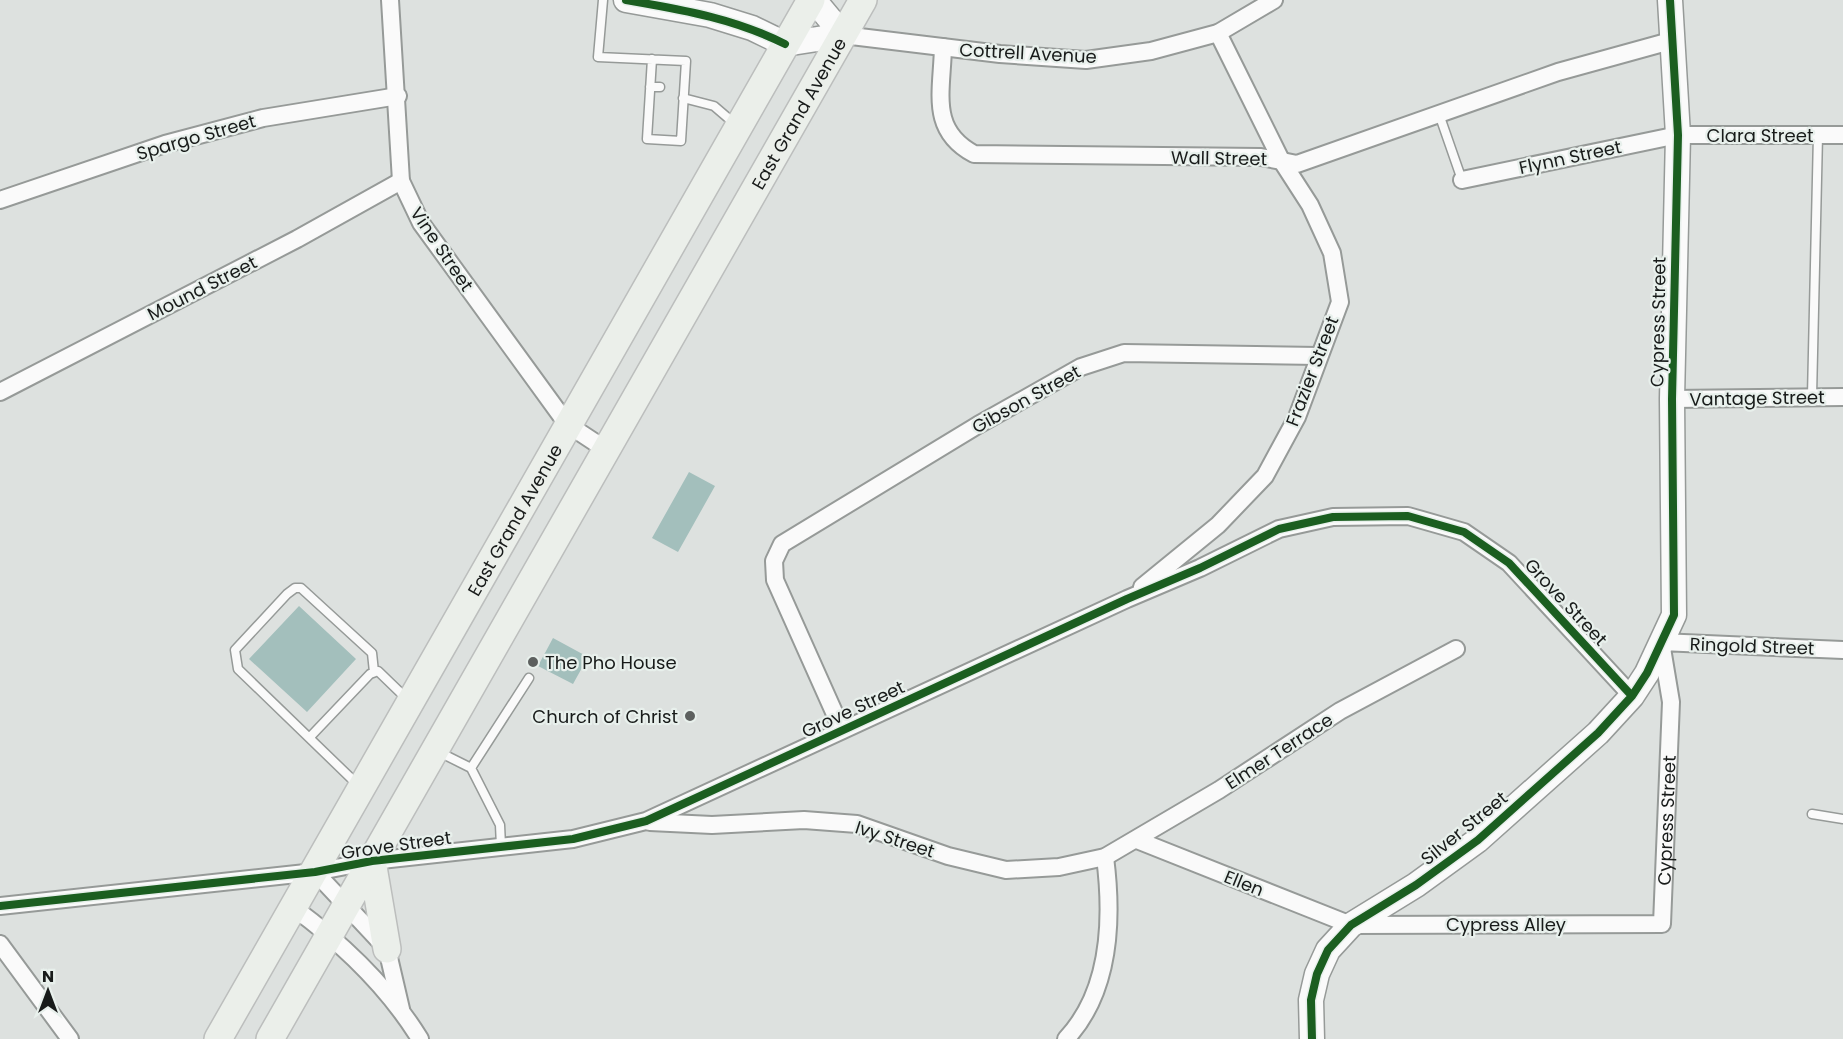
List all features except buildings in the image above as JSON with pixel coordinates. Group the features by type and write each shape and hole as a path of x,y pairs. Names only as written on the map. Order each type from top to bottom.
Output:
{"main road":[{"name":"East Grand Avenue","path":"218,1039 315,872 567,424 812,0"},
{"name":"East Grand Avenue","path":"270,1039 863,0"},
{"path":"372,861 387,949"}],"street":[{"name":"Vine Street","path":"390,0 398,96 401,181 421,223 567,424 605,449"},
{"path":"626,0 710,15 752,28 785,44 843,35"},
{"path":"812,0 843,35"},
{"name":"Cottrell Avenue","path":"843,35 1086,60 1151,51 1218,33 1274,0"},
{"name":"Cypress Street","path":"1662,924 1671,702 1661,642 1674,615 1672,399 1678,135 1670,0"},
{"name":"Frazier Street","path":"1127,599 1218,525 1265,476 1297,417 1340,302 1332,253 1310,205 1281,160 1218,33"},
{"name":"Wall Street","path":"943,47 943,123 956,144 974,154 1261,157 1297,164 1558,72 1674,40"},
{"name":"Spargo Street","path":"0,200 165,144 263,118 398,96"},
{"name":"Clara Street","path":"1678,135 1843,135"},
{"name":"Flynn Street","path":"1462,180 1678,135"},
{"name":"Mound Street","path":"0,392 297,239 401,181"},
{"name":"Gibson Street","path":"842,730 775,580 774,561 782,544 978,425 1081,367 1124,353 1318,356"},
{"name":"Vantage Street","path":"1672,399 1843,397"},
{"name":"Grove Street","path":"0,906 315,872 372,861 573,839 645,821 1127,599 1200,568 1279,529 1333,516 1408,516 1464,532 1509,563 1632,696"},
{"name":"Ringold Street","path":"1661,642 1843,650"},
{"name":"Silver Street","path":"1312,1039 1311,1000 1317,974 1328,950 1351,925 1416,885 1478,840 1598,733 1632,696 1647,673 1661,642"},
{"name":"Elmer Terrace","path":"1105,857 1137,840 1340,711 1456,649"},
{"name":"Ivy Street","path":"645,821 712,825 804,820 857,824 948,856 1006,870 1059,867 1105,857"},
{"name":"Ellen","path":"1137,840 1351,925"},
{"path":"1066,1039 1094,996 1106,950 1111,900 1105,857"},
{"path":"315,872 387,949 402,1010"},
{"path":"294,908 331,935 402,1010 420,1039"},
{"name":"Cypress Alley","path":"1351,925 1662,924"},
{"path":"0,944 70,1039"}],"lane":[{"path":"603,0 598,57 652,59 686,61 680,110 681,141 647,139 655,87 652,59"},
{"path":"682,92 714,106 738,126"},
{"path":"1438,114 1462,180"},
{"path":"1812,396 1818,135"},
{"path":"362,788 238,669 235,650 287,594 295,588 301,588 372,653 374,672"},
{"path":"310,736 374,672 378,671 411,702"},
{"path":"471,768 529,678"},
{"path":"435,750 471,768 500,825 501,846"},
{"path":"1812,814 1843,819"}],"cycle path":[{"path":"626,0 688,11 727,21 785,44"},
{"path":"1312,1039 1311,1000 1317,974 1328,950 1351,925 1416,885 1478,840 1598,733 1632,696 1647,673 1674,615 1672,399 1678,135 1670,0"},
{"path":"0,906 315,872 372,861 573,839 646,821 1127,599 1200,568 1279,529 1333,517 1408,516 1464,532 1509,563 1632,696"}],"place":[{"name":"The Pho House","path":"533,662"},
{"name":"Church of Christ","path":"690,716"}]}
